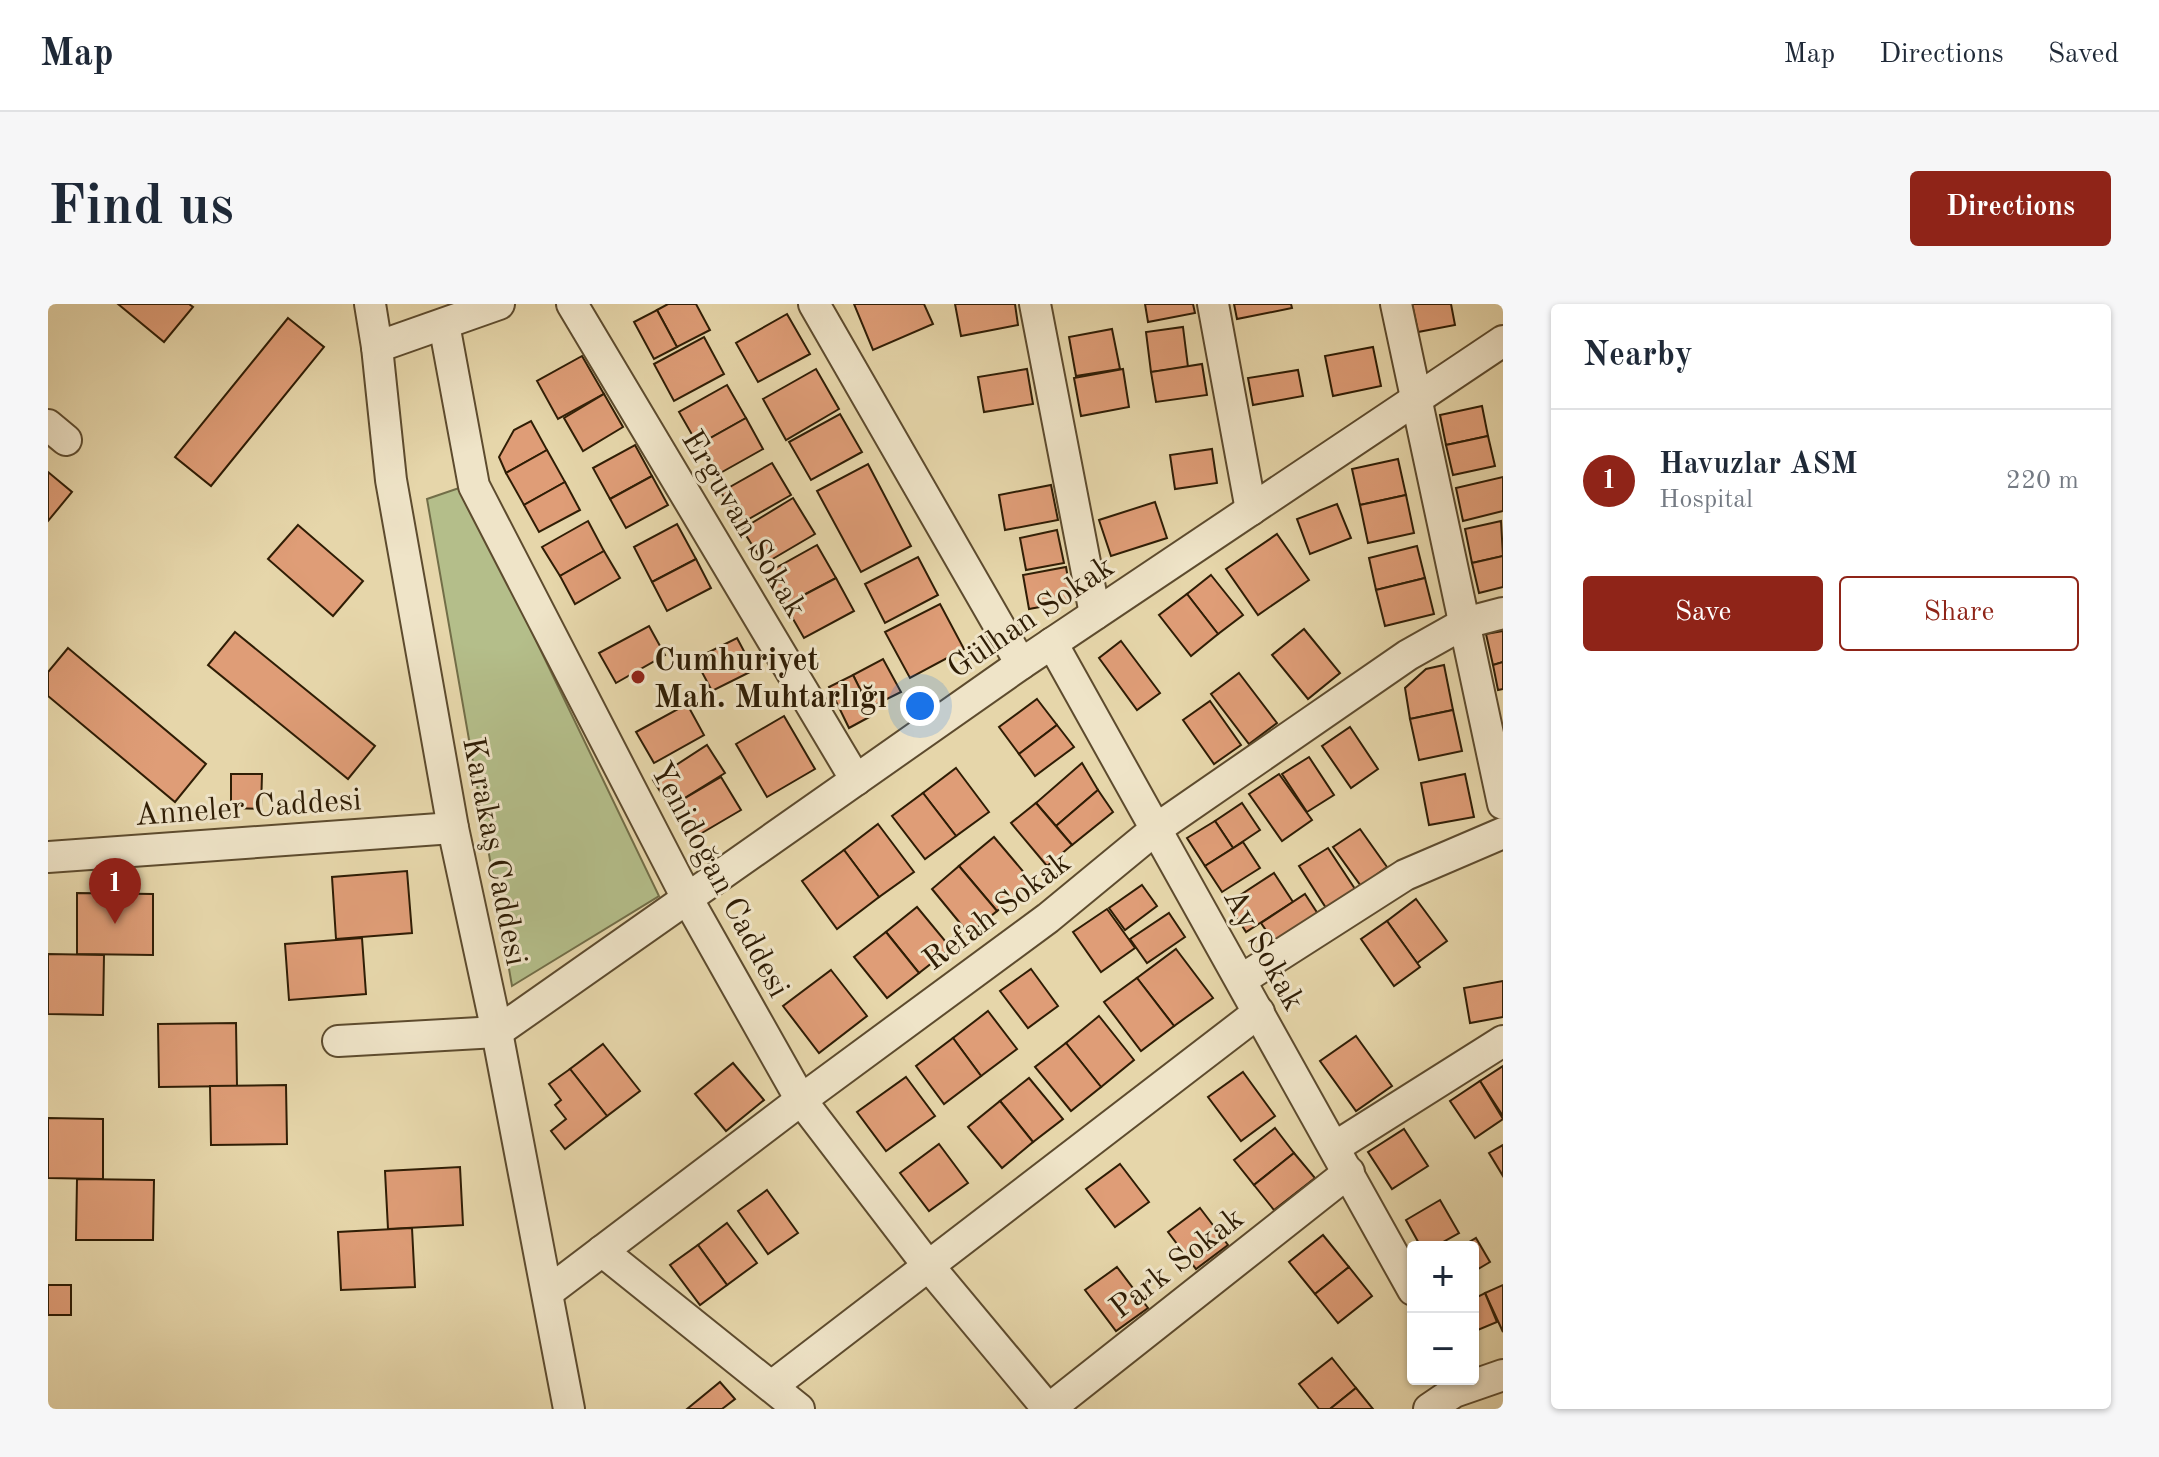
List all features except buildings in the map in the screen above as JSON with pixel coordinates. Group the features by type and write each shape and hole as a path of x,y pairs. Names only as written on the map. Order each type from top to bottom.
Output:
{"street":[{"name":"Karakaş Caddesi","path":"370,304 391,480 453,828 497,1032 569,1409"},
{"path":"377,347 499,304"},
{"name":"Erguvan Sokak","path":"572,304 856,780"},
{"path":"814,304 1021,664"},
{"path":"1035,304 1095,614"},
{"path":"1213,304 1251,510"},
{"path":"1396,304 1503,804"},
{"name":"Yenidoğan Caddesi","path":"444,324 474,486 687,898 801,1100 927,1265 1048,1409"},
{"name":"Gülhan Sokak","path":"497,1032 1021,664 1503,341"},
{"name":"Refah Sokak","path":"548,1292 1048,918 1156,829 1408,655 1465,623 1503,613"},
{"name":"Ay Sokak","path":"1052,643 1407,1279"},
{"name":"Anneler Caddesi","path":"48,857 453,828"},
{"path":"1241,980 1405,875 1503,833"},
{"path":"772,1386 1259,1012"},
{"path":"338,1041 497,1032"},
{"name":"Park Sokak","path":"1048,1409 1342,1160 1503,1041"},
{"path":"602,1251 799,1409"},
{"path":"1479,1380 1503,1375"},
{"path":"1429,1409 1452,1385"}],"green space":[{"path":"462,487 659,896 512,986 427,499"}],"place":[{"name":"Cumhuriyet Mah. Muhtarlığı","path":"638,677"},
{"name":"Havuzlar ASM","path":"115,924"}]}
